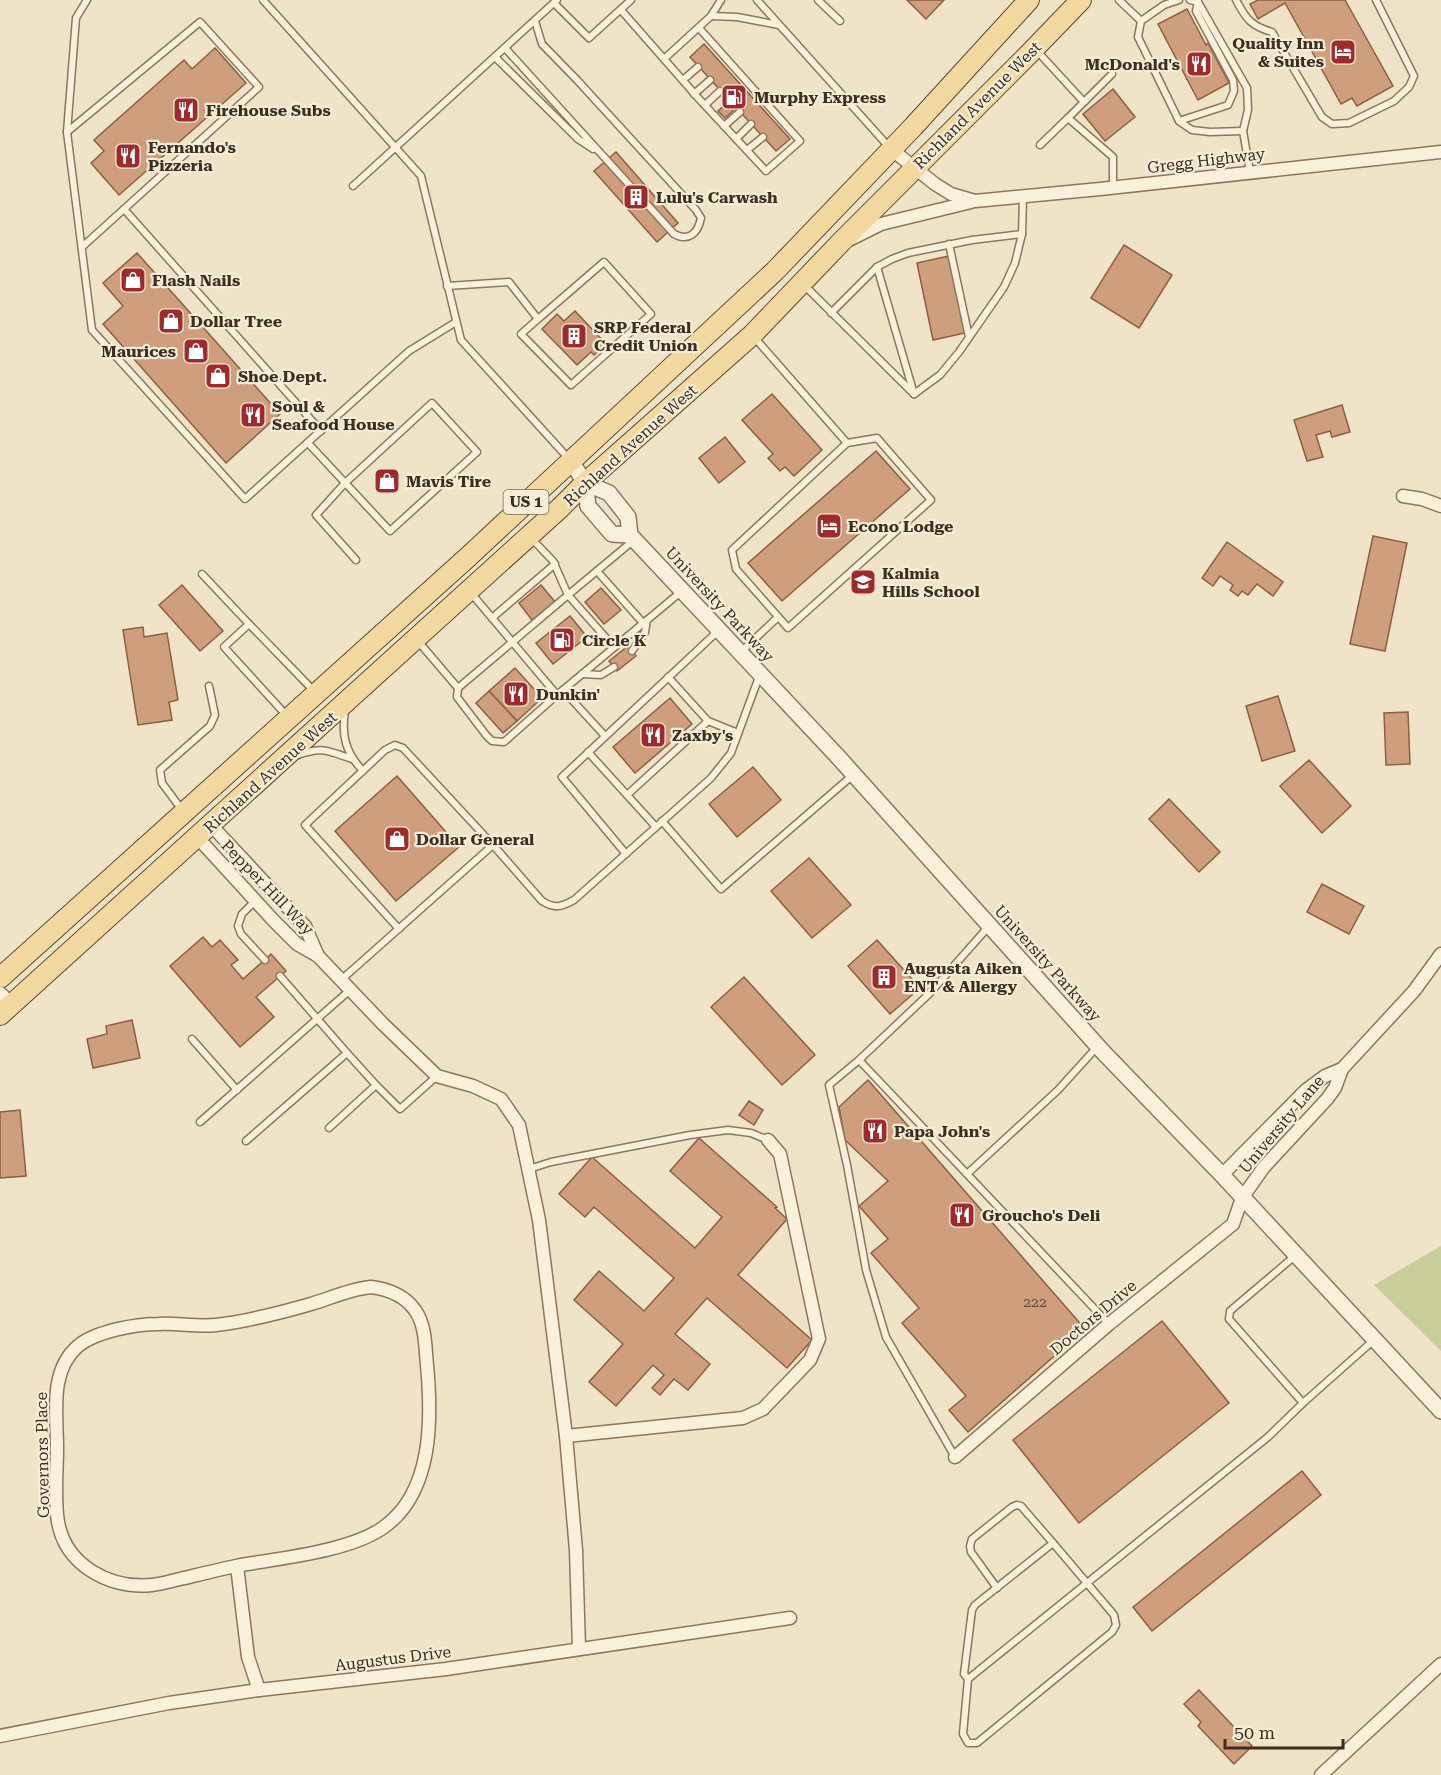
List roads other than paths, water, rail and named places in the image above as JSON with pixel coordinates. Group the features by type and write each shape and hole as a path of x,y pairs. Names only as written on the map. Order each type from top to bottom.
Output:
{"main road":[{"name":"Richland Avenue West","path":"0,978 468,557 775,271 1029,0"},
{"name":"Richland Avenue West","path":"4,1004 205,831 530,536 585,483 752,335 1081,0"}],"street":[{"name":"Gregg Highway","path":"891,149 951,194 975,201"},
{"name":"Gregg Highway","path":"819,265 850,240 881,224 975,201 1441,152"},
{"name":"University Parkway","path":"571,460 585,483 588,506 612,534 632,537"},
{"name":"University Parkway","path":"585,483 609,493 628,517 632,537 853,774 1098,1047 1222,1175 1441,1411"},
{"path":"1403,496 1422,498 1441,506"},
{"name":"Pepper Hill Way","path":"205,831 255,901 297,944 318,956 437,1076"},
{"name":"Pepper Hill Way","path":"205,831 305,926 318,956"},
{"name":"University Lane","path":"1242,1198 1264,1167 1327,1099 1335,1088 1342,1069 1414,991 1441,954"},
{"name":"University Lane","path":"1222,1175 1306,1090 1325,1076 1342,1069"},
{"path":"437,1076 473,1086 501,1099 519,1125 540,1220 566,1436 576,1550 579,1649"},
{"path":"566,1436 742,1418 763,1409 810,1360 819,1339 780,1154 768,1140"},
{"name":"Doctors Drive","path":"955,1457 1109,1324 1233,1224 1242,1198"},
{"name":"Governors Place","path":"359,1288 382,1288 394,1292 414,1308 424,1329 430,1395 426,1454 416,1487 407,1504 387,1525 360,1540 305,1554 237,1566 152,1585 117,1583 87,1569 67,1548 57,1510 57,1390 63,1366 69,1356 87,1339 109,1331 156,1324 214,1325 288,1311 359,1288"},
{"path":"237,1566 248,1657 259,1690"},
{"name":"Augustus Drive","path":"0,1736 169,1703 259,1690 446,1669 790,1618"},
{"path":"1322,1775 1441,1664"}],"lane":[{"path":"87,0 76,18 67,132 92,330 245,499 409,351 456,322"},
{"path":"263,0 421,176 460,340 571,460"},
{"path":"353,186 556,2 589,38 631,0"},
{"path":"664,59 711,16 721,0"},
{"path":"757,0 891,149"},
{"path":"818,0 840,21"},
{"path":"1119,0 1141,21"},
{"path":"1179,0 1164,5 1141,21 1138,37 1179,121 1192,130 1243,131"},
{"path":"1190,0 1198,2 1247,88 1248,110 1243,131 1250,172"},
{"path":"1236,0 1244,15 1258,28 1272,32 1322,117 1332,124 1348,123 1394,101 1409,87 1414,76 1376,0"},
{"path":"1179,121 1228,105 1234,91 1233,80 1196,11 1198,2"},
{"path":"621,10 694,94 766,171 800,141 779,122 715,52 699,28"},
{"path":"711,16 737,17 779,25"},
{"path":"505,48 674,234 687,237 694,233 699,228 701,218 696,210 542,44 535,21"},
{"path":"67,132 200,22 259,87 82,247"},
{"path":"1034,49 1084,102"},
{"path":"495,57 578,139 601,154"},
{"path":"683,80 698,67"},
{"path":"1040,145 1112,74"},
{"path":"694,94 710,80"},
{"path":"705,105 720,91"},
{"path":"724,126 740,112"},
{"path":"1068,118 1113,156 1113,188"},
{"path":"736,139 751,124"},
{"path":"747,150 763,137"},
{"path":"914,394 940,375 1004,287 1015,263 1022,234 1023,197"},
{"path":"124,209 321,431"},
{"path":"831,313 877,267 908,253 949,244 1022,234"},
{"path":"949,244 969,337"},
{"path":"604,262 651,314 572,385 521,334 538,319 604,262"},
{"path":"877,267 914,394"},
{"path":"447,286 509,282 538,319"},
{"path":"802,283 914,394"},
{"path":"752,335 847,443"},
{"path":"308,443 345,483 390,531 477,452 432,403 345,483 316,515 356,560"},
{"path":"877,438 931,500 788,628 736,569 732,550 847,443 877,438"},
{"path":"530,536 555,564 568,595 614,647"},
{"path":"632,537 597,571 458,688 457,697 486,735 492,741 504,742 682,590"},
{"path":"492,618 555,564"},
{"path":"597,571 645,621 645,632 632,651"},
{"path":"202,574 316,693"},
{"path":"469,591 557,695"},
{"path":"741,652 778,617"},
{"path":"249,624 224,647 289,718"},
{"path":"626,854 561,777 720,630"},
{"path":"416,639 458,688"},
{"path":"581,674 601,675 614,668"},
{"path":"399,929 305,825 385,750 395,745 403,748 542,901 551,906 563,905 574,900 711,778 731,753 760,674"},
{"path":"668,677 708,721 738,734"},
{"path":"185,812 162,783 160,770 210,726 215,715 209,686"},
{"path":"563,690 605,736"},
{"path":"346,702 343,722 344,738 352,759 363,771"},
{"path":"627,795 708,721"},
{"path":"277,765 299,754 317,749 352,759"},
{"path":"588,752 656,827"},
{"path":"662,821 721,889 853,774"},
{"path":"341,980 493,845"},
{"path":"255,901 242,914 238,926 241,934 265,960"},
{"path":"955,1457 886,1337 866,1270 828,1085 859,1060 929,994 990,925"},
{"path":"280,976 347,1053 400,1109 437,1076"},
{"path":"200,1122 350,990"},
{"path":"192,1039 237,1090"},
{"path":"967,1173 1058,1090 1098,1047"},
{"path":"246,1141 347,1053"},
{"path":"859,1060 1109,1324"},
{"path":"329,1128 376,1085"},
{"path":"529,1170 551,1162 690,1135 728,1130 751,1133 768,1140"},
{"path":"1296,1255 1230,1311 1229,1319 1303,1403"},
{"path":"968,1679 1268,1437 1374,1340"},
{"path":"997,1588 971,1552 970,1546 972,1539 1017,1504 1021,1506 1053,1543 1088,1584 1114,1615 1116,1625 1112,1632 977,1743 968,1743 963,1734 968,1679 964,1674 972,1610 975,1605 997,1588 1053,1543"}],"place":[{"name":"Quality Inn & Suites","path":"1343,52"},
{"name":"McDonald's","path":"1199,64"},
{"name":"Murphy Express","path":"734,97"},
{"name":"Firehouse Subs","path":"186,110"},
{"name":"Fernando's Pizzeria","path":"128,156"},
{"name":"Lulu's Carwash","path":"636,197"},
{"name":"Flash Nails","path":"133,280"},
{"name":"Dollar Tree","path":"171,321"},
{"name":"SRP Federal Credit Union","path":"574,336"},
{"name":"Maurices","path":"196,351"},
{"name":"Shoe Dept.","path":"218,376"},
{"name":"Soul & Seafood House","path":"253,415"},
{"name":"Mavis Tire","path":"387,481"},
{"name":"Econo Lodge","path":"829,526"},
{"name":"Kalmia Hills School","path":"863,582"},
{"name":"Circle K","path":"562,640"},
{"name":"Dunkin'","path":"516,694"},
{"name":"Zaxby's","path":"653,735"},
{"name":"Dollar General","path":"397,839"},
{"name":"Augusta Aiken ENT & Allergy","path":"884,977"},
{"name":"Papa John's","path":"875,1131"},
{"name":"Groucho's Deli","path":"962,1215"}]}
